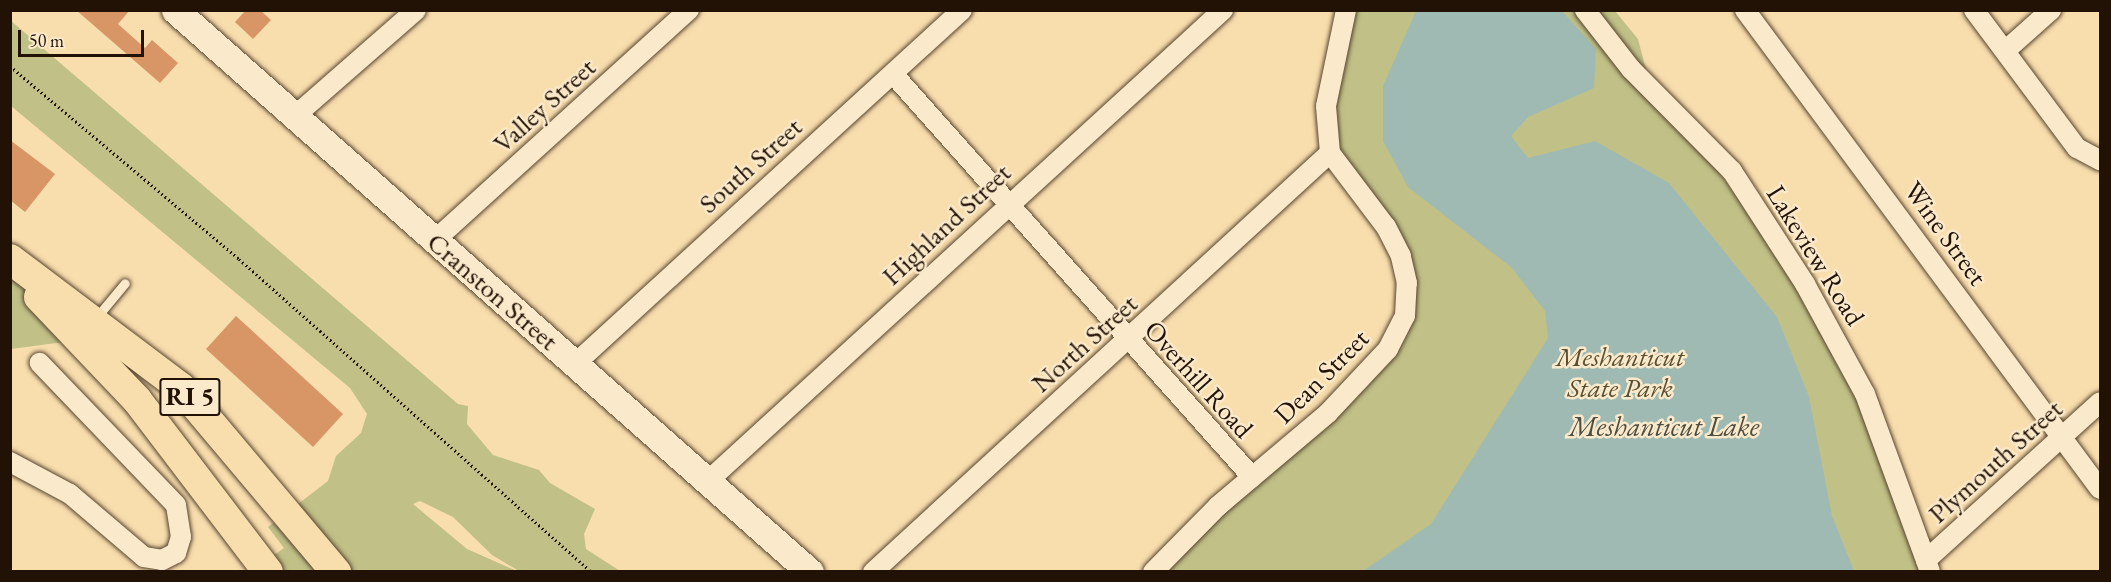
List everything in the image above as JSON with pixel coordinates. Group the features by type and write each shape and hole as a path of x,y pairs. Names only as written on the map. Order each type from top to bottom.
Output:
{"main road":[{"name":"RI 5","path":"10,259 94,320 181,388 336,572"},
{"name":"RI 5","path":"10,270 137,400 268,572"}],"street":[{"name":"Cranston Street","path":"175,10 810,572"},
{"path":"295,116 416,10"},
{"name":"Valley Street","path":"435,240 689,10"},
{"name":"South Street","path":"576,363 962,10"},
{"name":"Highland Street","path":"708,481 1009,202 1223,10"},
{"path":"1330,153 1326,106 1346,10"},
{"name":"Lakeview Road","path":"1585,10 1631,69 1732,171 1805,284 1865,394 1928,566"},
{"name":"Wine Street","path":"1745,10 2100,489"},
{"path":"1974,10 2077,148 2099,160"},
{"path":"2005,51 2051,10"},
{"name":"Overhill Road","path":"893,74 1009,202 1127,340 1252,477"},
{"name":"Dean Street","path":"1156,570 1252,477 1328,413 1388,349 1407,306 1405,271 1386,227 1330,153"},
{"name":"North Street","path":"873,572 1330,153"},
{"path":"10,462 70,494 144,557 162,560 176,553 181,517 154,477 40,363"},
{"name":"Plymouth Street","path":"1928,566 2100,402"}],"lane":[{"path":"94,320 125,283"}],"path":[{"path":"10,66 239,259 592,572"}],"green space":[{"name":"Meshanticut State Park","path":"1348,10 1615,11 1638,39 1648,77 1817,305 1929,572 1154,572 1395,342 1406,273 1336,162 1328,131"},
{"path":"10,20 458,404 468,406 467,424 493,455 539,470 550,483 595,509 584,534 586,549 620,571 519,571 492,555 453,517 420,501 413,504 467,549 517,571 252,571 284,548 268,527 328,481 336,456 361,433 367,414 350,388 11,106"},
{"path":"10,271 53,310 64,342 11,349"}],"water":[{"name":"Meshanticut Lake","path":"1416,11 1562,11 1596,49 1594,88 1528,117 1511,136 1528,158 1595,141 1669,183 1777,317 1809,397 1832,516 1854,571 1363,571 1431,524 1548,338 1545,311 1512,268 1408,187 1383,141 1383,86"}],"building":[{"path":"76,10 130,10 118,24 145,48 152,40 178,63 160,83"},
{"path":"246,10 260,10 271,20 253,39 235,22"},
{"path":"10,140 55,174 25,212 10,200"},
{"path":"236,316 343,414 313,447 206,349"}]}
